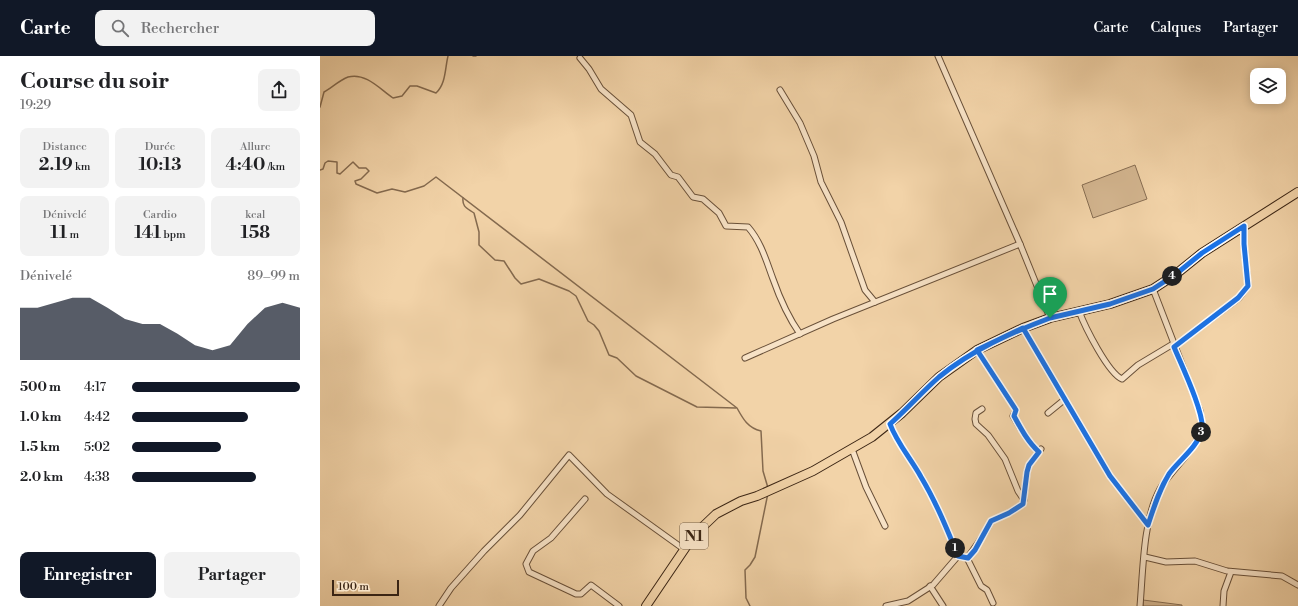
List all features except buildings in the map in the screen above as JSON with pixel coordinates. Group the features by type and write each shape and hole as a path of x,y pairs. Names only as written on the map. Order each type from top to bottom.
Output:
{"main road":[{"name":"N1","path":"646,606 694,535 716,514 741,501 813,471 852,450 890,424 939,377 977,350 1023,328 1050,318 1122,301 1153,289 1176,274 1202,253 1298,192"}],"street":[{"path":"938,56 1020,244 1050,318"},
{"path":"580,58 601,90 631,114 640,142 655,154 671,175 678,177 693,197 703,199 719,213 726,226 748,227 754,234 762,249 780,298 790,319 800,334"},
{"path":"780,90 800,123 814,156 821,182 841,222 866,290 875,302"},
{"path":"1079,311 1092,339 1113,372 1122,379 1138,365 1174,346 1238,298 1248,286 1244,226"},
{"path":"745,358 875,302 1020,244"},
{"path":"1140,606 1148,525 1159,491 1170,473 1191,449 1202,430 1200,411 1153,289"},
{"path":"1023,328 1110,476 1148,525"},
{"path":"968,558 975,550 991,521 1009,513 1023,504 1029,465 1040,451 1031,444 1020,428 1014,416 1016,410 977,350"},
{"path":"1048,413 1064,400"},
{"path":"982,409 976,413 976,424 988,435 1005,459 1018,491 1024,500"},
{"path":"890,424 899,444 911,459 930,493 958,556"},
{"path":"852,450 866,487 885,526"},
{"path":"439,606 451,588 484,551 520,515 569,455 607,494 685,550"},
{"path":"585,499 551,538 533,551 526,564 529,572 576,594 581,594 591,585 619,606"},
{"path":"958,556 968,558"},
{"path":"886,606 908,601 930,586 943,575 958,556"},
{"path":"1145,557 1166,562 1195,560 1231,572 1282,576 1298,585"},
{"path":"968,558 982,586 987,590 993,603"},
{"path":"1223,606 1224,590 1231,572"},
{"path":"930,586 943,606"}],"shaded area":[{"path":"1135,165 1147,199 1093,218 1082,185"},
{"path":"1143,600 1182,605 1182,606 1143,606"}],"waterway":[{"path":"320,107 324,92 345,78 355,76 367,79 393,98 402,96 410,86 417,86 436,93 442,85 445,76 448,56"},
{"path":"320,170 323,169 325,163 328,161 337,162 337,173 340,174 353,162 359,168 366,168 369,171 361,179 355,181 356,184 377,193 392,189 405,192 424,186 436,177 737,408 749,425 756,430 761,431 763,471 768,488"},
{"path":"463,198 464,205 474,213 479,232 479,245 495,260 504,261 515,278 521,284 539,279 569,291 576,296 588,321 599,331 609,355 617,358 636,376 697,407 736,408"},
{"path":"750,606 746,598 745,570 755,557 768,493"}],"route":[{"path":"1050,318 1023,328 977,350 939,377 890,424 899,444 911,459 930,493 958,556 968,558 987,531 991,521 997,517 1009,513 1023,504 1029,465 1039,452 1031,444 1020,428 1014,416 1016,410 991,374 977,350 992,342 1023,328 1110,476 1148,525 1159,491 1170,473 1183,460 1191,449 1202,430 1200,411 1174,347 1198,328 1210,321 1238,298 1248,286 1245,264 1244,226 1202,253 1176,274 1153,289 1134,297 1110,304 1050,318"}]}
